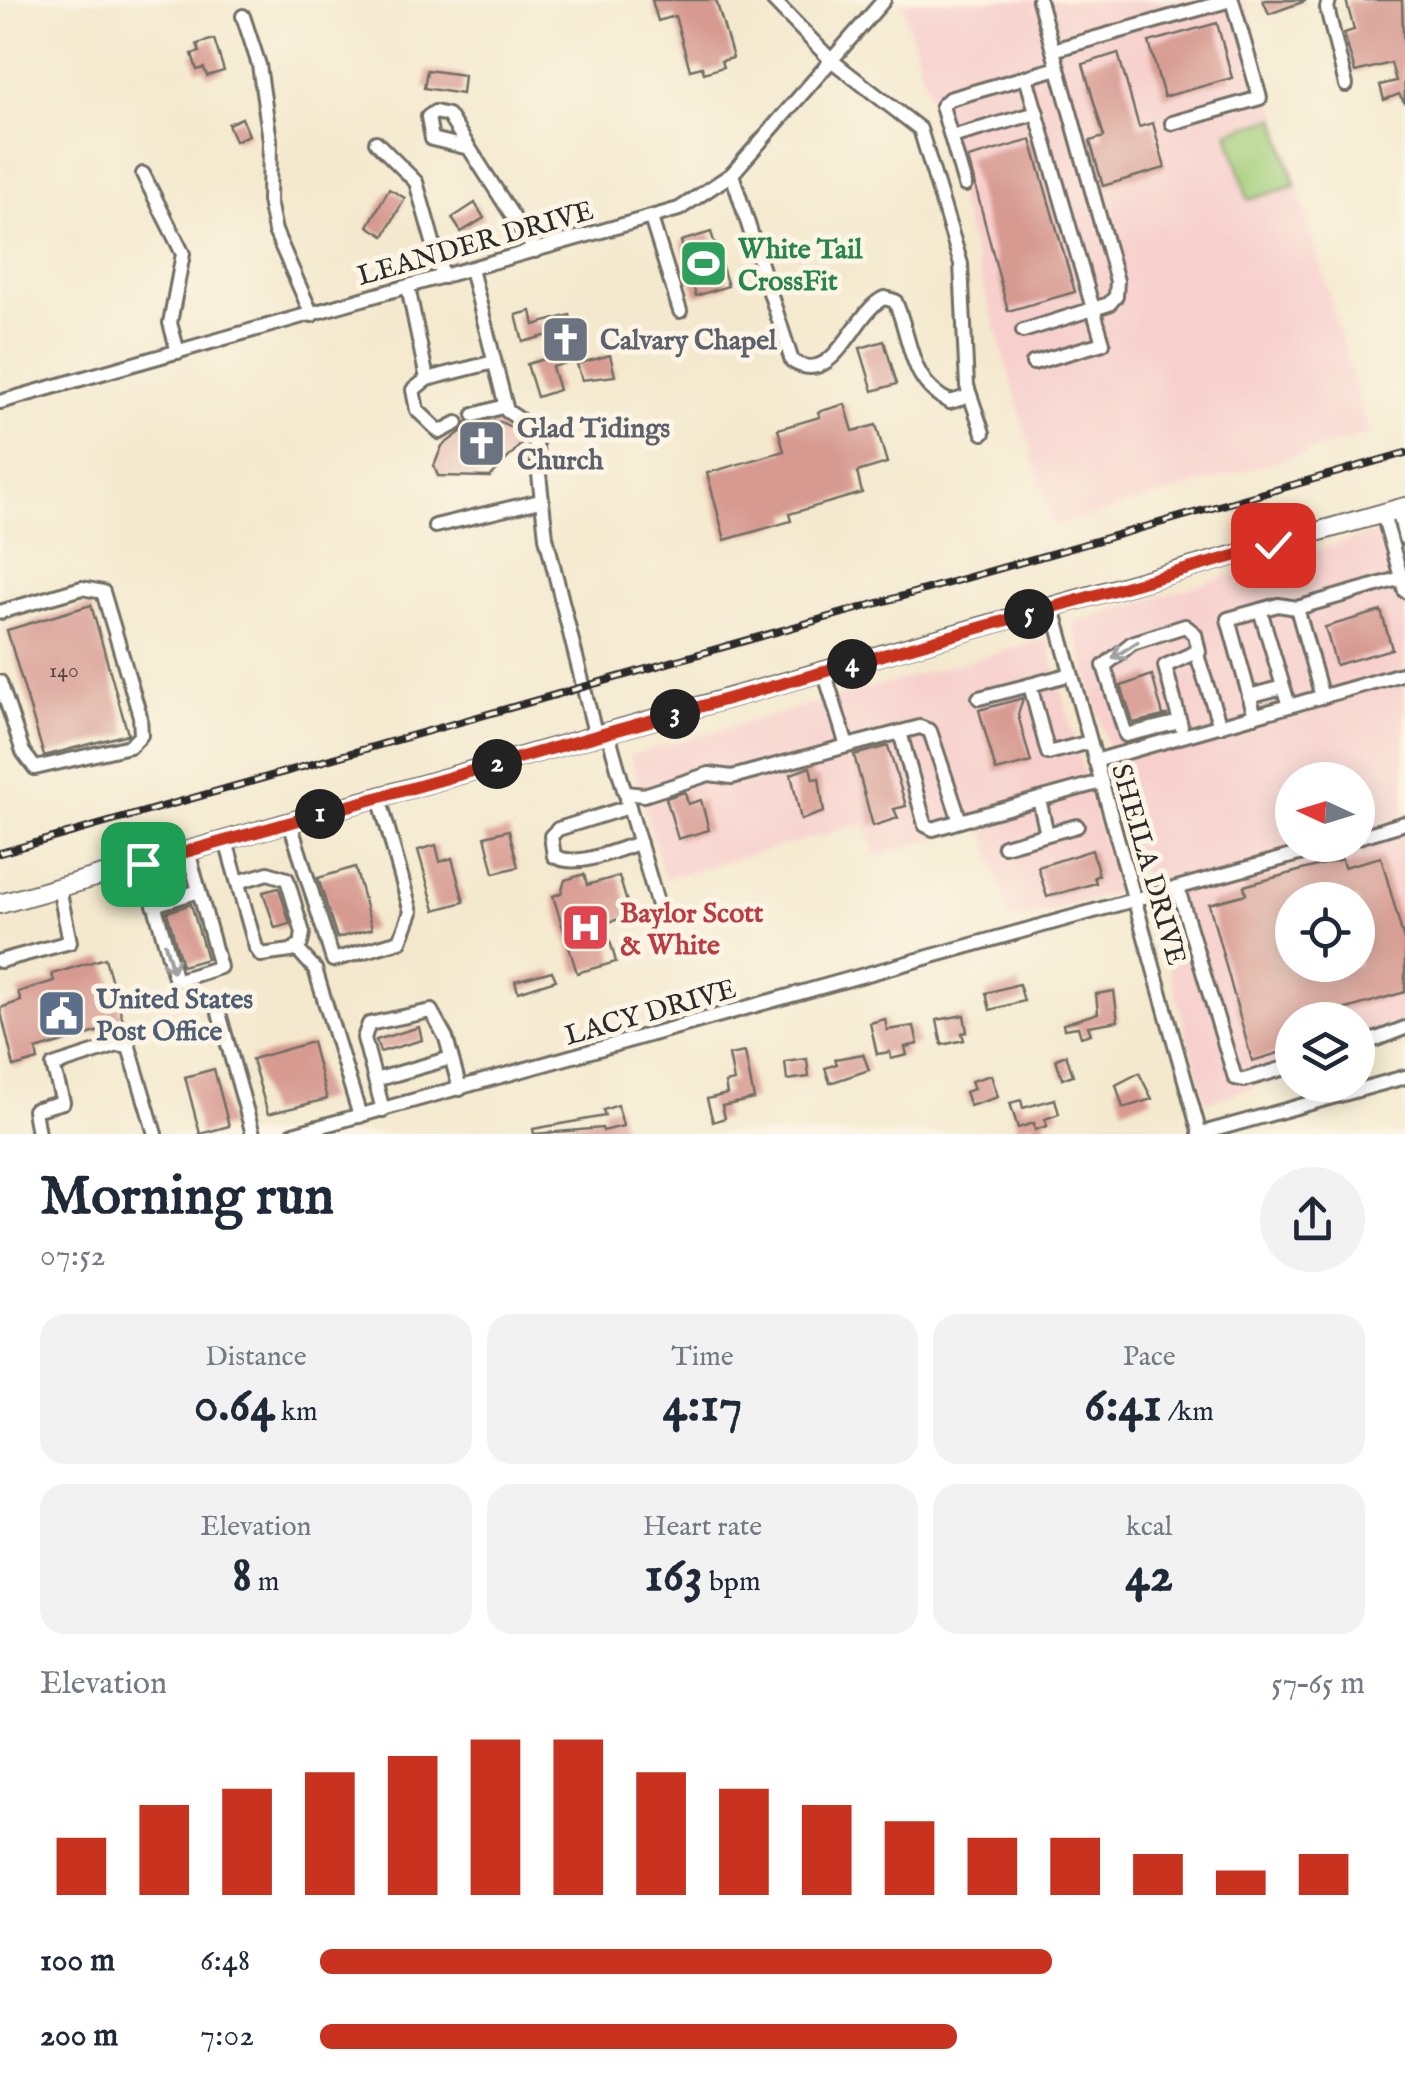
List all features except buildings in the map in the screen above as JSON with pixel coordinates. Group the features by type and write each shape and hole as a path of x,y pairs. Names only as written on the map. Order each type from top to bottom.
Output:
{"main road":[{"path":"0,904 1395,510"}],"street":[{"path":"773,0 831,60 920,129 961,264 970,396 983,434"},
{"name":"LEANDER DRIVE","path":"0,402 651,218 693,202 732,174 884,0"},
{"path":"1023,332 1109,304 1116,296 1117,281 1039,0"},
{"path":"1053,50 1232,0 1260,98 1172,123"},
{"path":"1329,0 1327,8 1346,85"},
{"path":"243,16 259,65 270,140 270,201 275,231 312,315"},
{"path":"965,185 942,106 948,98 1058,68"},
{"path":"1026,77 1103,343 1033,363"},
{"path":"951,137 1036,113"},
{"path":"376,142 416,182 443,277"},
{"path":"465,146 535,250"},
{"path":"143,174 184,254 170,323 178,352"},
{"path":"732,174 792,361 801,367 816,366 841,351 872,303 884,298 896,302 910,353 933,394 950,402 970,396"},
{"path":"651,218 680,311"},
{"path":"472,269 505,406 534,428 540,502 602,735 625,792 659,909"},
{"path":"408,287 427,379"},
{"path":"456,422 440,432 417,410 414,390 427,379 494,362"},
{"path":"474,415 505,406"},
{"path":"435,526 540,502"},
{"path":"1395,510 1405,538"},
{"path":"1255,716 1228,619 1278,605 1297,608 1404,582 1395,510"},
{"path":"0,612 82,588 103,592 140,716 141,736 130,746 36,768 23,752 0,682"},
{"name":"SHEILA DRIVE","path":"1052,608 1200,1134"},
{"path":"1297,608 1322,696"},
{"path":"1260,610 1289,706"},
{"path":"1220,726 1195,634 1185,626 1132,643 1104,666 1126,735 1220,726 1405,673"},
{"path":"1182,729 1165,666 1172,659 1199,652"},
{"path":"824,671 846,746"},
{"path":"979,698 1071,674"},
{"path":"1030,685 1048,753 1090,742"},
{"path":"1249,696 1283,687"},
{"path":"625,792 644,795 709,774 732,778 920,727 936,738 960,821"},
{"path":"1096,762 1182,729"},
{"path":"900,732 924,825 933,829 1101,782"},
{"path":"290,823 333,960 387,948 400,942 411,912 380,798"},
{"path":"1039,799 1048,834"},
{"path":"629,808 558,830 551,836 554,856 565,862 580,860 640,843"},
{"path":"1375,832 1405,824"},
{"path":"1004,846 1077,826"},
{"path":"226,840 261,955 296,948"},
{"path":"143,864 176,981 220,967 188,851"},
{"name":"LACY DRIVE","path":"294,1134 1275,861"},
{"path":"238,882 268,873 287,879 302,933 296,948"},
{"path":"0,961 70,942 59,888"},
{"path":"1178,889 1235,1078 1244,1080 1275,1071"},
{"path":"154,905 199,891"},
{"path":"296,948 315,969 360,1116"},
{"path":"383,1110 364,1038 369,1024 431,1011 460,1090"},
{"path":"219,1013 253,1134"},
{"path":"1375,1039 1405,1028"},
{"path":"38,1134 34,1110 63,1102 53,1066 118,1045 128,1047 155,1134"},
{"path":"375,1080 451,1058"},
{"path":"1200,1134 1405,1076"}],"shaded area":[{"path":"913,0 1245,0 1369,434 1053,527 902,4"},
{"path":"1405,524 1405,1043 1375,1052 1375,1002 1275,1002 1275,1081 1206,1102 1073,622"},
{"path":"1047,639 1117,892 1010,921 983,826 875,856 865,823 664,879 630,755"}],"green space":[{"path":"1276,118 1295,186 1248,200 1228,132"}],"railway":[{"path":"0,853 1405,453"}],"place":[{"name":"White Tail CrossFit","path":"703,264"},
{"name":"Calvary Chapel","path":"565,339"},
{"name":"Glad Tidings Church","path":"482,443"},
{"name":"Baylor Scott & White","path":"585,928"},
{"name":"United States Post Office","path":"61,1014"}],"route":[{"path":"143,864 1273,545"}]}
